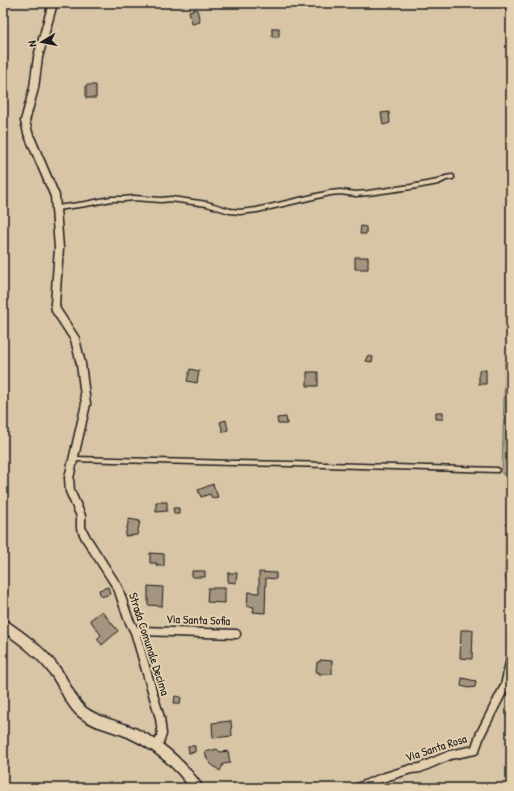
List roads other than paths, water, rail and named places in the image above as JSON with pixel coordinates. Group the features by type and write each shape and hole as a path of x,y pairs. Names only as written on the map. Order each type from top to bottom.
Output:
{"street":[{"name":"Strada Comunale Decima","path":"53,3 38,57 34,88 25,121 28,133 55,196 60,248 55,304 56,310 75,339 81,364 86,404 69,478 70,491 81,516 81,528 118,588 128,618 135,632 160,718 162,734 157,747"},
{"path":"3,625 26,641 56,672 79,709 96,720 130,732 157,747 182,769 197,788"},
{"name":"Via Santa Sofia","path":"135,632 236,634"},
{"name":"Via Santa Rosa","path":"357,788 382,778 411,769 420,768 450,755 475,750 481,734 505,686 511,658"}],"lane":[{"path":"57,208 111,199 134,198 161,200 171,199 207,204 230,211 240,212 257,210 330,193 368,193 411,187 438,182 446,178 452,178"},
{"path":"73,459 497,470"}]}
